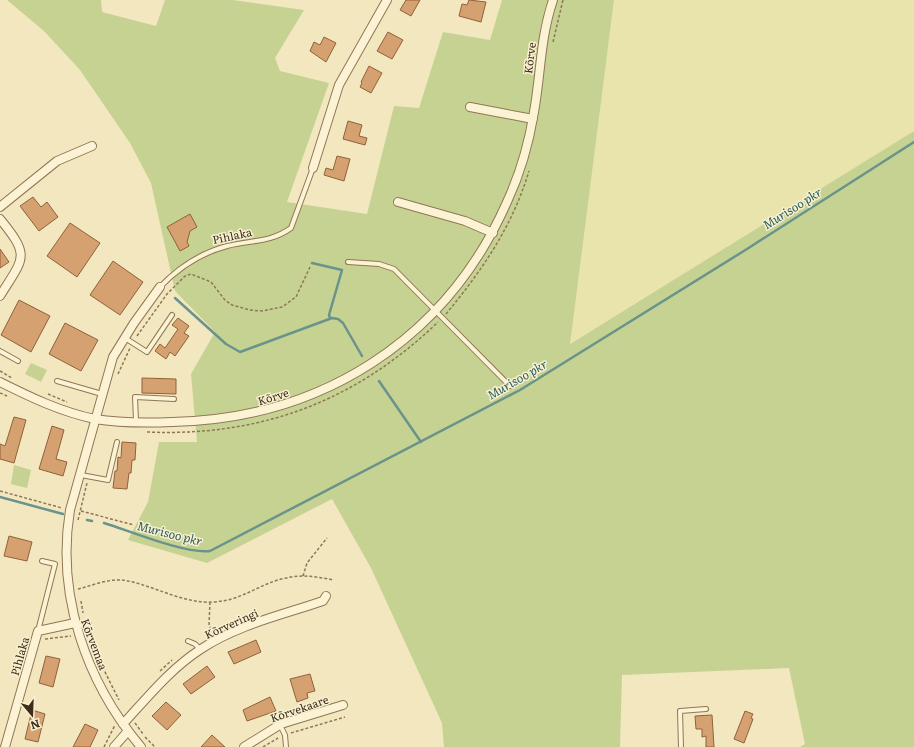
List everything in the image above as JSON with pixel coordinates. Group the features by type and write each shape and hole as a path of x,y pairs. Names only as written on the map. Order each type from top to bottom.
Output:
{"street":[{"name":"Pihlaka","path":"313,168 339,85 387,0"},
{"name":"Kõrve","path":"0,382 47,404 95,419 154,423 220,420 254,414 298,400 329,387 362,370 396,346 436,312 466,274 493,232 508,201 524,158 533,119 541,44 553,0"},
{"path":"470,107 533,119"},
{"path":"0,207 57,161 92,146"},
{"path":"398,202 466,221 493,232"},
{"path":"0,219 14,237 21,250 21,263 0,296"},
{"name":"Pihlaka","path":"66,535 70,510 85,476 95,419 113,357 160,287"},
{"name":"Kõrvemaa","path":"66,535 66,571 75,625 96,677 113,708 119,724 142,747"},
{"name":"Kõrveringi","path":"119,724 130,716 152,690 200,650 248,626 323,601 326,596"},
{"name":"Pihlaka","path":"5,747 38,631 75,625"},
{"name":"Kõrvekaare","path":"244,747 280,725 343,705"},
{"path":"114,747 128,732"}],"lane":[{"name":"Pihlaka","path":"160,287 174,273 208,252 228,246 272,239 291,228 313,168"},
{"path":"348,262 379,264 394,269 510,386"},
{"path":"125,338 146,352 172,315"},
{"path":"0,351 18,361"},
{"path":"57,381 102,394"},
{"path":"136,422 135,397 174,399"},
{"path":"85,476 108,480 117,442"},
{"path":"38,631 54,564 42,561"},
{"path":"75,625 88,624"},
{"path":"188,641 200,650"},
{"path":"681,747 680,711 706,709"},
{"path":"280,725 285,735 286,747"}],"path":[{"path":"552,45 563,0"},
{"path":"144,432 190,433 252,425 315,405 376,372 400,355 443,318 476,277 498,244 514,209 530,167"},
{"path":"117,375 133,342 178,281 191,274 212,282 225,300 232,306 250,310 273,309 282,307 296,296 310,267"},
{"path":"0,371 17,380"},
{"path":"42,392 73,404"},
{"path":"0,393 13,398"},
{"path":"77,524 85,476"},
{"path":"303,576 307,563 327,538"},
{"path":"77,583 78,590 110,580 128,580 178,597 210,602 235,599 284,578 303,576 334,580"},
{"path":"80,596 88,624 89,635 109,682 121,703 113,708"},
{"path":"210,602 209,625 213,633"},
{"path":"35,640 89,635"},
{"path":"130,716 145,737 155,747"},
{"path":"263,747 271,741 285,735 345,717"},
{"path":"104,747 119,724"}],"shaded area":[{"path":"614,0 914,0 914,131 569,344"}],"green space":[{"path":"7,0 101,0 102,12 156,26 165,0 233,0 304,10 275,58 280,71 329,83 287,202 367,214 394,106 419,108 443,32 490,40 502,0 614,0 570,344 914,131 914,747 800,747 805,744 789,668 622,675 620,747 444,747 442,723 371,568 332,499 207,563 128,540 148,502 159,442 197,442 191,374 215,332 175,291 151,183 130,143 80,70 44,31"},
{"path":"31,363 47,370 41,382 25,374"},
{"path":"14,465 31,470 27,488 11,484"}],"building":[{"path":"406,0 420,0 411,16 400,10"},
{"path":"469,0 486,2 481,22 459,16 462,4 467,5"},
{"path":"388,32 403,40 392,59 377,51"},
{"path":"324,37 336,43 326,62 310,51 314,42 320,45"},
{"path":"369,66 382,73 371,93 360,87"},
{"path":"348,121 362,125 359,136 367,138 365,145 343,139"},
{"path":"337,156 350,159 344,181 324,175 326,168 333,170"},
{"path":"33,197 41,207 47,202 58,217 39,231 20,206"},
{"path":"190,214 197,227 190,231 187,242 189,246 180,251 167,227"},
{"path":"70,223 100,243 77,277 47,256"},
{"path":"0,249 9,262 0,268"},
{"path":"113,261 143,282 120,315 90,295"},
{"path":"19,300 50,316 31,352 1,335"},
{"path":"178,318 189,326 184,333 189,336 175,356 170,352 166,359 155,351 160,344 165,348 178,329 172,325"},
{"path":"65,323 98,340 81,371 49,354"},
{"path":"142,378 176,379 176,394 142,393"},
{"path":"14,417 26,420 14,463 0,459 0,444 5,446"},
{"path":"52,426 64,430 56,459 67,462 63,476 39,469"},
{"path":"122,442 136,443 135,460 132,460 131,473 129,473 127,489 113,488 115,471 117,471 118,457 121,458"},
{"path":"9,536 32,542 27,561 4,556"},
{"path":"256,640 261,652 234,664 228,652"},
{"path":"46,656 60,659 53,687 39,683"},
{"path":"207,666 215,677 191,694 183,684"},
{"path":"310,674 315,691 307,693 308,698 297,702 290,679"},
{"path":"270,697 276,711 247,721 243,710"},
{"path":"166,702 181,715 167,730 152,716"},
{"path":"32,710 45,714 38,742 25,739"},
{"path":"745,711 753,714 751,718 753,719 744,743 734,739"},
{"path":"712,715 714,747 706,747 706,736 702,737 702,729 696,729 695,716"},
{"path":"85,724 98,730 90,747 73,747"},
{"path":"212,735 225,747 201,747"}],"waterway":[{"name":"Murisoo pkr","path":"104,523 172,546 199,551 210,551 520,390 747,249 914,142"},
{"path":"312,263 342,270 329,315 330,318"},
{"path":"175,298 226,344 240,352 332,318 338,319 343,323 362,356"},
{"path":"379,381 421,442"},
{"name":"Murisoo pkr","path":"0,497 63,514"},
{"name":"Murisoo pkr","path":"87,520 92,521"}]}
